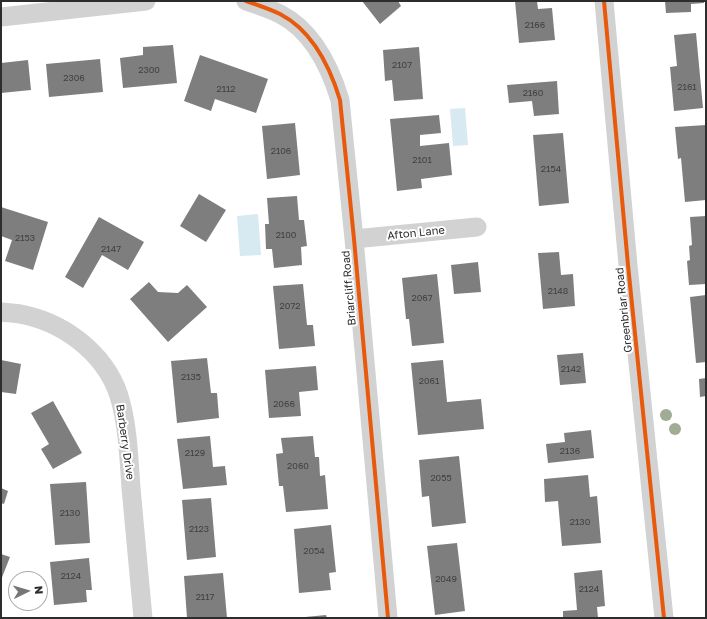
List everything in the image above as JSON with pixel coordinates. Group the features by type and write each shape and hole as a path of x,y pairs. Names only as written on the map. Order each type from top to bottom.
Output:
{"street":[{"path":"1,17 146,1"},
{"name":"Briarcliff Road","path":"246,1 281,15 301,30 318,49 333,78 340,100 388,618"},
{"name":"Greenbriar Road","path":"604,1 629,272 664,618"},
{"name":"Afton Lane","path":"354,239 478,227"},
{"name":"Barberry Drive","path":"1,312 25,315 45,321 70,333 91,350 111,377 121,402 127,436 143,618"}],"shaded area":[{"path":"465,108 468,145 453,146 450,109"},
{"path":"258,214 261,255 240,256 237,216"}],"building":[{"path":"362,1 398,1 401,6 380,24"},
{"path":"515,1 537,1 538,9 552,8 555,40 519,43"},
{"path":"665,1 704,1 704,3 691,4 691,12 666,13"},
{"path":"696,33 703,108 674,111 670,67 677,66 674,35"},
{"path":"173,45 177,83 123,88 120,58 143,55 143,47"},
{"path":"419,47 423,99 394,101 392,80 385,81 383,50"},
{"path":"200,55 268,79 256,113 215,99 211,111 184,101"},
{"path":"100,59 103,92 49,97 46,64"},
{"path":"28,60 31,90 1,93 1,63"},
{"path":"557,81 559,114 534,116 532,101 509,103 507,85"},
{"path":"439,115 441,133 420,135 420,146 449,143 452,175 421,179 422,188 397,191 390,119"},
{"path":"295,123 300,175 267,179 262,126"},
{"path":"706,125 706,200 685,202 681,158 678,159 675,127"},
{"path":"563,133 569,203 539,206 533,135"},
{"path":"199,194 226,210 206,242 180,226"},
{"path":"297,196 299,220 304,220 307,246 301,247 302,265 274,268 272,249 266,249 265,224 269,224 267,198"},
{"path":"1,207 48,222 33,270 5,261 12,240 1,236"},
{"path":"706,216 706,284 689,285 687,261 690,260 689,246 692,245 690,217"},
{"path":"99,217 144,242 128,270 102,255 83,288 65,277"},
{"path":"559,252 561,275 573,274 575,306 543,309 538,253"},
{"path":"478,262 481,292 454,294 451,265"},
{"path":"437,274 444,343 412,346 409,319 406,319 402,278"},
{"path":"149,282 158,292 178,293 187,285 207,307 168,342 130,299"},
{"path":"303,284 307,325 313,325 315,346 279,349 273,286"},
{"path":"706,295 706,362 696,363 690,297"},
{"path":"583,353 586,383 560,385 557,355"},
{"path":"207,358 211,393 217,393 219,418 177,423 171,361"},
{"path":"1,360 21,364 16,394 1,392"},
{"path":"443,360 447,402 481,399 484,429 418,435 411,363"},
{"path":"316,366 318,390 299,392 301,416 269,418 265,370"},
{"path":"706,378 706,396 700,397 699,379"},
{"path":"53,401 82,453 53,469 41,449 49,444 31,413"},
{"path":"591,430 594,458 548,463 546,444 565,442 564,433"},
{"path":"210,436 213,467 225,466 227,485 183,489 177,439"},
{"path":"313,436 315,457 319,457 320,476 325,475 328,509 286,512 283,486 279,486 276,454 283,453 281,438"},
{"path":"459,456 466,523 432,527 429,496 422,497 419,460"},
{"path":"588,475 590,497 597,496 601,543 562,546 558,501 545,502 544,479"},
{"path":"86,482 90,543 55,545 50,484"},
{"path":"1,488 8,491 4,504 1,503"},
{"path":"211,498 216,557 187,560 182,500"},
{"path":"331,525 336,572 329,573 331,590 299,593 294,529"},
{"path":"457,543 465,611 435,615 427,546"},
{"path":"1,554 10,557 1,580"},
{"path":"89,558 92,590 86,590 87,602 54,605 50,562"},
{"path":"602,570 605,606 597,607 598,618 563,618 563,611 577,610 574,573"},
{"path":"223,573 227,618 187,618 184,576"},
{"path":"326,615 327,618 305,618 305,617"}],"cycle path":[{"path":"246,1 280,14 292,21 302,30 319,51 331,75 340,100 388,618"},
{"path":"604,1 628,265 664,618"}]}
